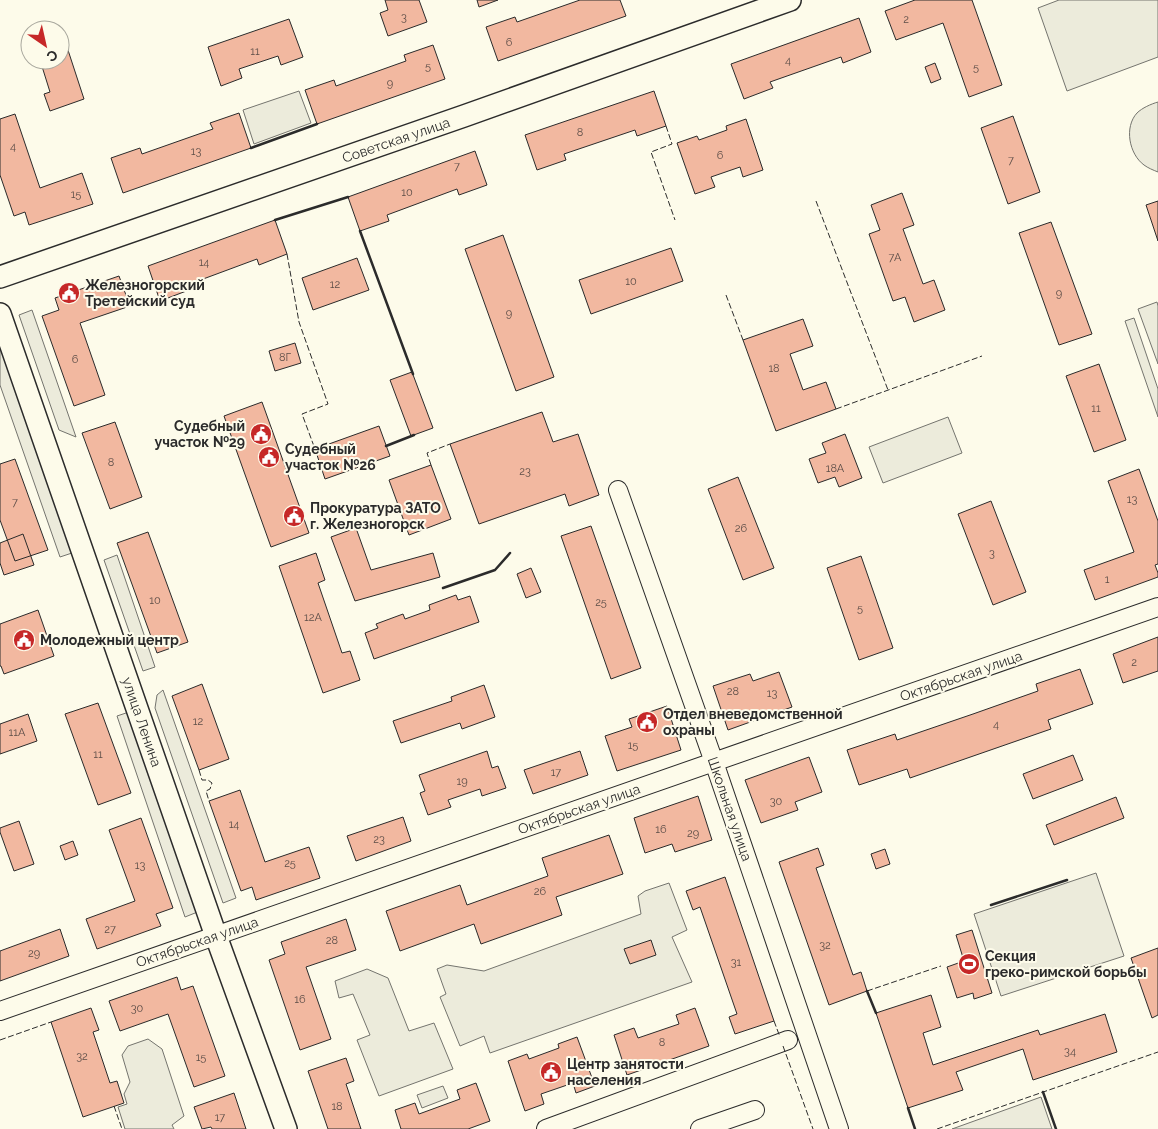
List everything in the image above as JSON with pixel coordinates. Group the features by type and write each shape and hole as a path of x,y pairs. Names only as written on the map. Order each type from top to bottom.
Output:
{"main road":[{"name":"Советская улица","path":"0,277 473,113 790,0"},
{"name":"улица Ленина","path":"0,314 216,936 286,1129"}],"street":[{"name":"Школьная улица","path":"618,490 714,762 839,1129"},
{"name":"Октябрьская улица","path":"0,1011 1158,607"},
{"path":"546,1129 788,1040"},
{"path":"700,1129 755,1110"}],"shaded area":[{"path":"1059,0 1158,0 1158,57 1067,91 1038,8"},
{"path":"299,91 311,123 254,144 243,110"},
{"path":"1158,102 1158,172 1146,166 1135,154 1130,140 1130,125 1141,109"},
{"path":"1157,302 1158,306 1158,364 1138,309"},
{"path":"32,310 76,437 59,430 19,315"},
{"path":"1134,318 1158,389 1158,417 1125,321"},
{"path":"0,328 78,551 60,557 0,385"},
{"path":"948,417 962,453 883,483 869,447"},
{"path":"117,555 155,667 143,671 104,560"},
{"path":"163,690 236,898 223,903 155,708 157,695"},
{"path":"132,711 200,911 185,917 117,716"},
{"path":"1096,873 1124,956 1001,996 974,914"},
{"path":"669,883 687,930 672,937 692,982 490,1053 484,1036 460,1046 440,997 446,994 437,969 447,965 484,971 641,914 638,896 645,891"},
{"path":"367,969 388,978 409,1031 434,1023 453,1069 379,1096 357,1040 370,1035 353,994 339,998 335,981"},
{"path":"148,1039 162,1049 184,1116 172,1125 174,1129 125,1129 118,1107 127,1104 124,1094 130,1082 122,1055 128,1046"},
{"path":"443,1086 448,1098 422,1108 417,1095"},
{"path":"1041,1097 1052,1129 952,1129"}],"building":[{"path":"385,0 419,0 427,22 388,36 380,13 388,10"},
{"path":"477,0 498,0 479,7"},
{"path":"580,0 620,0 626,16 498,61 486,27 515,17 517,22"},
{"path":"915,0 972,0 1002,85 969,97 943,23 896,40 885,11"},
{"path":"859,18 871,52 843,63 841,57 770,82 773,88 744,99 731,64"},
{"path":"289,19 303,57 281,65 278,56 239,69 242,78 221,86 208,47"},
{"path":"433,45 445,79 317,124 305,90 334,80 336,86 406,61 404,55"},
{"path":"70,56 84,99 50,111 44,94 50,92 43,70 70,70"},
{"path":"935,63 941,79 931,83 925,67"},
{"path":"654,91 666,126 637,136 635,130 564,154 566,160 537,170 525,135"},
{"path":"239,113 251,148 123,193 111,158 140,148 142,154 213,129 210,123"},
{"path":"15,114 40,188 82,173 93,204 29,225 25,212 14,216 0,175 0,119"},
{"path":"1013,116 1040,192 1008,204 981,128"},
{"path":"746,119 763,170 743,177 740,167 711,177 715,187 695,194 677,143 697,136 699,140 727,130 726,126"},
{"path":"475,151 487,185 459,195 457,189 387,215 389,221 360,231 348,197"},
{"path":"902,193 914,225 903,229 923,284 934,280 945,310 914,322 905,297 893,301 869,234 880,230 871,205"},
{"path":"1158,201 1158,241 1146,205"},
{"path":"275,220 287,254 259,265 257,259 187,285 189,290 160,301 148,266"},
{"path":"1051,222 1092,334 1059,345 1019,233"},
{"path":"503,235 554,377 516,391 465,249"},
{"path":"671,248 683,281 591,314 579,280"},
{"path":"357,258 369,290 313,310 302,278"},
{"path":"119,276 130,306 80,323 105,395 74,406 42,316 59,310 55,298"},
{"path":"803,319 813,346 790,354 803,390 826,382 836,409 776,431 743,340"},
{"path":"295,343 301,363 275,371 269,351"},
{"path":"1099,364 1126,440 1094,452 1066,376"},
{"path":"412,372 433,428 411,436 390,380"},
{"path":"262,402 309,533 271,547 224,416"},
{"path":"542,412 553,442 578,434 599,495 569,506 565,494 479,524 450,444"},
{"path":"115,422 142,497 110,509 82,433"},
{"path":"379,426 390,456 325,479 315,449"},
{"path":"845,434 862,478 839,487 835,477 818,483 809,459 826,453 822,443"},
{"path":"15,459 48,550 15,561 0,520 0,464"},
{"path":"431,465 451,519 409,535 389,480"},
{"path":"1139,469 1158,521 1158,564 1155,565 1158,577 1095,600 1084,570 1134,552 1108,481"},
{"path":"738,477 774,568 743,580 708,489"},
{"path":"991,501 1026,592 993,605 958,514"},
{"path":"591,526 641,668 611,679 561,536"},
{"path":"356,528 371,570 433,553 440,577 355,601 331,537"},
{"path":"148,532 188,642 157,653 117,543"},
{"path":"23,534 34,565 4,575 0,563 0,543"},
{"path":"316,553 325,580 318,583 342,653 350,651 360,680 323,693 279,566"},
{"path":"861,556 893,648 859,660 827,568"},
{"path":"531,568 541,592 526,598 517,574"},
{"path":"456,595 458,600 470,596 479,622 374,659 365,633 378,628 376,624 403,614 405,619 430,610 429,605"},
{"name":"Молодежный центр","path":"38,610 54,656 4,674 0,666 0,624"},
{"path":"1158,637 1158,671 1123,683 1113,654"},
{"path":"1080,669 1093,704 1048,720 1051,729 910,778 907,769 859,785 847,750 895,734 897,740 973,714 1038,691 1036,684"},
{"path":"779,672 792,707 728,730 713,686 750,674 753,681"},
{"path":"202,684 229,759 199,770 172,696"},
{"path":"484,685 495,717 462,729 460,723 401,743 393,721 452,701 451,697"},
{"path":"98,703 131,793 98,805 65,714"},
{"path":"667,706 681,750 617,771 605,736 632,727 629,719"},
{"path":"28,714 37,741 0,754 0,724"},
{"path":"487,751 492,768 498,766 506,788 482,796 480,789 448,800 451,807 428,815 420,793 425,791 419,775"},
{"path":"580,751 588,775 533,794 524,770"},
{"path":"1073,755 1083,780 1033,799 1023,774"},
{"path":"809,757 822,792 795,802 798,810 761,823 745,780"},
{"path":"240,790 265,862 309,847 320,878 256,900 252,887 241,891 209,801"},
{"path":"698,796 712,840 675,852 672,844 645,853 634,818"},
{"path":"1116,797 1124,818 1054,845 1046,825"},
{"path":"403,817 411,841 356,861 347,836"},
{"path":"141,818 173,908 156,914 161,926 97,949 86,919 135,901 109,830"},
{"path":"19,821 34,864 14,871 0,828"},
{"path":"609,835 623,874 556,897 562,915 481,944 474,924 400,951 386,911 460,885 467,905 548,876 542,858"},
{"path":"73,841 78,855 65,860 60,846"},
{"path":"818,848 824,865 816,868 853,975 861,972 867,991 829,1005 779,862"},
{"path":"885,849 890,864 876,869 871,854"},
{"path":"725,877 774,1021 735,1034 729,1017 737,1014 700,907 693,910 686,891"},
{"path":"346,919 356,950 306,967 331,1039 300,1050 269,960 285,954 281,942"},
{"path":"60,929 69,956 0,981 0,951"},
{"name":"Секция греко-римской борьбы","path":"972,930 992,993 974,999 973,993 957,998 947,967 964,961 956,935"},
{"path":"651,940 656,955 630,964 624,949"},
{"path":"1158,948 1158,1015 1152,1018 1131,958"},
{"path":"177,977 181,990 193,986 225,1076 194,1087 168,1014 120,1031 109,1001"},
{"path":"931,995 941,1027 923,1033 933,1065 1038,1030 1040,1035 1105,1014 1117,1052 1033,1080 1023,1049 956,1072 963,1090 908,1108 876,1013"},
{"path":"91,1008 99,1030 93,1032 110,1083 117,1081 124,1103 83,1117 51,1022"},
{"path":"695,1008 709,1046 627,1075 614,1035 634,1028 638,1038 679,1024 676,1015"},
{"name":"Центр занятости населения","path":"577,1037 595,1086 576,1093 573,1083 541,1094 544,1104 525,1111 508,1061 527,1054 529,1059 559,1048 558,1044"},
{"path":"346,1058 354,1081 346,1084 361,1129 328,1129 308,1071"},
{"path":"476,1083 490,1121 468,1129 401,1129 395,1110 415,1103 419,1114 460,1099 457,1090"},
{"path":"234,1093 246,1129 212,1129 211,1127 202,1129 194,1107"}],"fence":[{"path":"666,126 672,144 651,152 675,220"},
{"path":"816,201 888,390"},
{"path":"287,254 299,322 328,404 302,414 315,449"},
{"path":"726,295 743,340"},
{"path":"836,409 982,356"},
{"path":"431,465 427,453 450,444"},
{"path":"199,770 202,780 208,780 212,783 210,789 206,791 209,801"},
{"path":"867,991 941,966"},
{"path":"774,1021 780,1037"},
{"path":"0,1040 51,1022"},
{"path":"783,1046 813,1129"},
{"path":"937,1129 1158,1052"},
{"path":"114,1106 122,1129"}],"wall":[{"path":"251,148 317,124"},
{"path":"275,220 348,197"},
{"path":"360,231 413,374"},
{"path":"386,446 414,435"},
{"path":"443,588 495,570 510,553"},
{"path":"991,905 1067,880"},
{"path":"867,991 876,1013"},
{"path":"1043,1092 1056,1129"},
{"path":"908,1108 915,1129"}],"place":[{"name":"Железногорский Третейский суд","path":"69,293"},
{"name":"Судебный участок №29","path":"261,434"},
{"name":"Судебный участок №26","path":"269,457"},
{"name":"Прокуратура ЗАТО г. Железногорск","path":"294,516"},
{"name":"Молодежный центр","path":"24,640"},
{"name":"Отдел вневедомственной охраны","path":"647,722"},
{"name":"Секция греко-римской борьбы","path":"969,964"},
{"name":"Центр занятости населения","path":"551,1072"}]}
